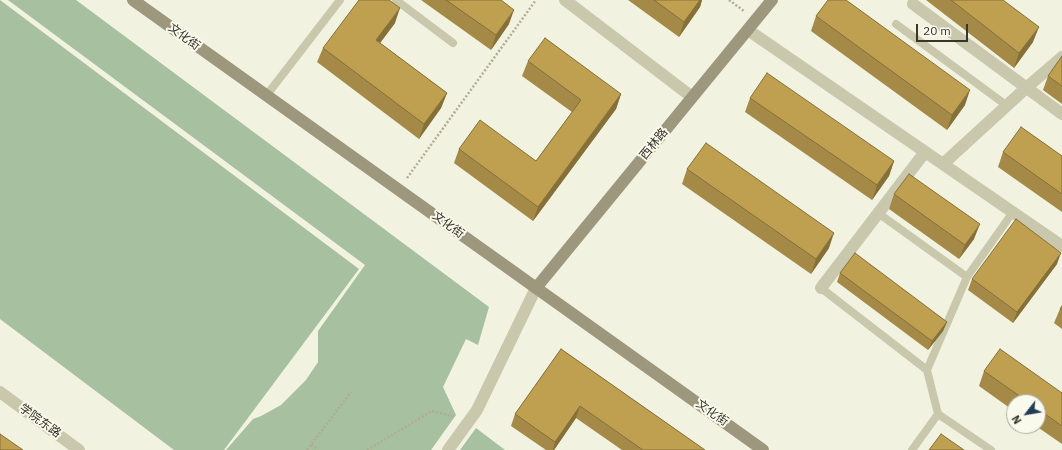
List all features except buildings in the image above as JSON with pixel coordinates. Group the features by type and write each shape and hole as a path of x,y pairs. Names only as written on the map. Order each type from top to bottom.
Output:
{"street":[{"name":"文化街","path":"133,0 763,450"},
{"path":"565,0 692,97"},
{"name":"西林路","path":"536,288 772,0"},
{"path":"913,4 1062,114"},
{"path":"748,30 1062,246"},
{"path":"943,164 1006,105 1062,57"},
{"path":"821,288 925,152"},
{"path":"448,450 477,410 536,288"},
{"name":"学院东路","path":"0,392 79,450"}],"lane":[{"path":"266,96 340,0"},
{"path":"396,0 453,43"},
{"path":"896,24 1006,105"},
{"path":"991,450 938,414 927,370 967,277 1013,212"},
{"path":"878,213 967,277"},
{"path":"821,288 927,370"},
{"path":"912,450 938,414"}],"path":[{"path":"399,190 536,0"},
{"path":"729,0 756,20"},
{"path":"307,450 351,392"},
{"path":"367,450 432,411 469,421"},
{"path":"311,445 318,450"}],"green space":[{"path":"0,0 359,269 224,450 174,450 0,319"},
{"path":"8,0 76,0 489,307 478,345 466,339 443,387 456,415 431,450 226,450 253,419 281,405 306,380 318,362 318,331 365,265"},
{"path":"476,428 505,450 460,450"}]}
